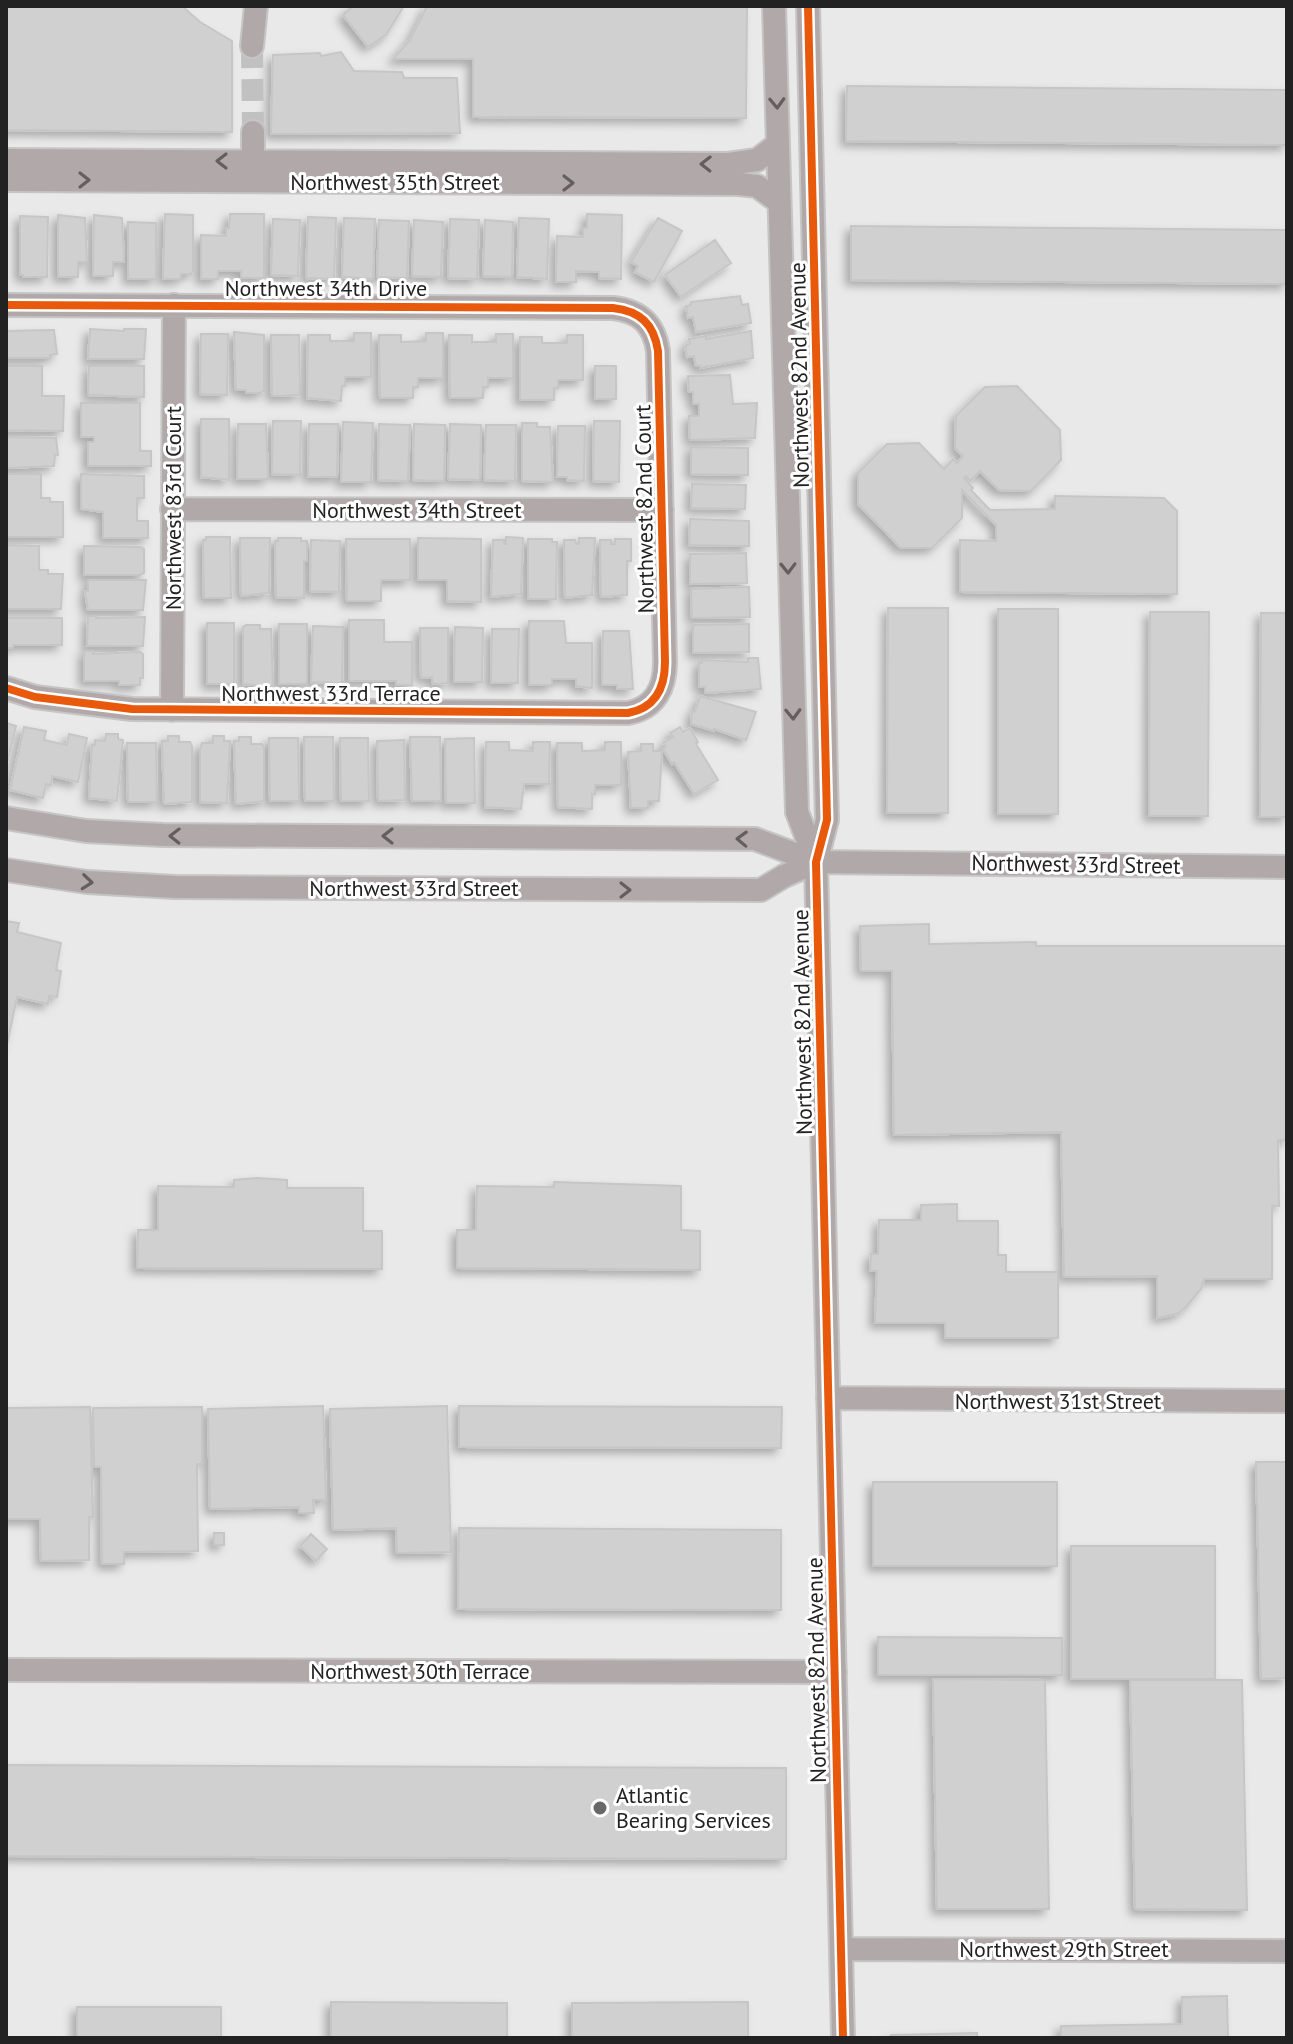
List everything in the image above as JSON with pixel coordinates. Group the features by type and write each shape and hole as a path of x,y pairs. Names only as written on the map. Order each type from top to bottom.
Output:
{"street":[{"path":"252,46 256,6"},
{"name":"Northwest 82nd Avenue","path":"774,6 797,812 816,862"},
{"name":"Northwest 82nd Avenue","path":"808,6 827,820 816,862 843,2038"},
{"path":"253,132 253,171"},
{"name":"Northwest 35th Street","path":"528,173 738,164 757,160 778,144"},
{"name":"Northwest 35th Street","path":"6,160 253,171 528,173 739,184 757,186 779,202"},
{"name":"Northwest 35th Street","path":"6,180 253,171"},
{"name":"Northwest 34th Drive","path":"6,305 613,308 631,311 643,318"},
{"name":"Northwest 83rd Court","path":"172,710 174,305"},
{"name":"Northwest 82nd Court","path":"643,318 653,330 658,351 665,674 662,689 654,701"},
{"path":"786,501 801,525 803,540 821,556"},
{"name":"Northwest 34th Street","path":"172,509 662,510"},
{"name":"Northwest 33rd Terrace","path":"6,688 35,697 97,706 172,710 628,713 654,701"},
{"name":"Northwest 33rd Street","path":"6,818 86,831 163,835 755,839 816,862 1287,867"},
{"name":"Northwest 33rd Street","path":"6,870 87,882 164,887 761,890 816,862"},
{"name":"Northwest 31st Street","path":"828,1398 1287,1401"},
{"name":"Northwest 30th Terrace","path":"6,1670 835,1672"},
{"name":"Northwest 29th Street","path":"841,1949 1287,1951"}],"building":[{"path":"6,6 182,6 200,22 232,41 232,132 6,130"},
{"path":"353,6 404,6 386,35 368,47 343,15"},
{"path":"427,6 747,6 746,118 473,117 473,59 393,59 410,40"},
{"path":"341,52 354,71 402,72 404,78 457,78 460,133 271,134 273,55 320,53 321,56"},
{"path":"847,86 1287,90 1287,145 846,141"},
{"path":"165,214 193,215 193,271 191,274 181,274 181,279 163,279"},
{"path":"230,214 264,214 264,278 241,278 241,271 218,271 218,279 201,279 201,235 226,236"},
{"path":"587,214 622,215 621,279 599,278 599,272 576,271 576,282 556,282 557,236 583,237"},
{"path":"58,215 85,218 87,262 78,262 78,277 58,277"},
{"path":"94,215 122,218 124,262 113,262 113,276 93,276"},
{"path":"20,216 48,217 47,277 20,275"},
{"path":"308,217 336,218 334,279 306,278"},
{"path":"344,218 375,219 373,279 342,277"},
{"path":"519,218 549,219 547,279 517,277"},
{"path":"658,218 682,231 654,282 635,272 638,266 631,262"},
{"path":"273,219 300,220 298,276 271,275"},
{"path":"450,219 479,220 477,279 448,278"},
{"path":"379,220 409,221 407,278 377,277"},
{"path":"414,220 443,222 441,277 412,276"},
{"path":"485,220 513,222 512,277 483,276"},
{"path":"128,222 156,223 156,279 128,279"},
{"path":"851,226 1287,230 1287,284 851,280"},
{"path":"715,240 731,263 681,297 665,275"},
{"path":"740,296 742,305 748,304 751,323 696,332 693,317 688,318 686,306 691,302"},
{"path":"90,329 146,329 144,359 88,359"},
{"path":"54,330 57,354 50,355 50,358 6,358 6,331"},
{"path":"751,331 753,358 700,368 696,366 694,356 687,357 685,346 690,344 689,339"},
{"path":"234,332 264,335 264,391 260,393 236,390"},
{"path":"354,333 371,333 371,377 345,377 341,401 307,398 308,335 330,335 330,341 354,341"},
{"path":"426,333 443,333 443,378 418,378 418,387 413,387 413,398 380,398 379,335 401,335 401,342 426,341"},
{"path":"201,334 228,334 227,395 200,394"},
{"path":"496,334 513,334 513,378 488,378 488,387 483,387 483,398 450,398 449,335 472,335 472,342 496,342"},
{"path":"271,335 299,335 300,395 272,396"},
{"path":"567,335 583,335 583,380 558,380 554,400 520,400 520,337 542,337 542,343 567,343"},
{"path":"6,366 42,366 42,396 64,396 63,431 6,430"},
{"path":"89,366 144,366 144,397 88,395"},
{"path":"595,366 616,366 616,399 595,399"},
{"path":"730,375 733,404 757,403 755,438 690,440 689,416 699,416 699,404 693,404 688,376"},
{"path":"1017,386 1060,430 1061,460 1031,491 999,490 980,471 970,481 966,476 964,478 973,488 971,490 990,510 1055,509 1055,496 1164,498 1177,511 1177,594 960,592 960,540 996,541 996,525 962,490 962,518 932,548 901,548 858,504 858,473 887,444 919,443 944,469 953,459 957,463 963,456 955,448 956,416 985,387"},
{"path":"81,403 140,403 140,451 151,451 151,466 88,466 88,442 94,442 94,437 81,437"},
{"path":"201,419 229,419 229,480 201,477"},
{"path":"273,421 301,421 300,475 272,474"},
{"path":"594,421 620,421 619,482 593,481"},
{"path":"343,422 373,423 371,482 341,482"},
{"path":"522,423 550,427 553,482 522,481"},
{"path":"238,424 266,424 268,479 237,479"},
{"path":"309,424 338,424 337,477 308,477"},
{"path":"379,424 410,425 408,481 378,480"},
{"path":"414,424 445,425 444,481 413,480"},
{"path":"450,424 481,425 480,480 448,479"},
{"path":"486,425 516,425 515,481 484,480"},
{"path":"558,426 585,426 584,481 557,477"},
{"path":"6,437 56,438 58,455 55,455 54,466 6,468"},
{"path":"691,447 748,448 748,475 691,474"},
{"path":"6,474 41,474 41,498 63,502 63,537 6,537"},
{"path":"81,474 144,476 144,498 137,498 137,521 148,521 148,538 103,538 103,512 81,509"},
{"path":"692,484 746,485 745,509 691,508"},
{"path":"690,519 749,521 749,546 689,545"},
{"path":"206,537 230,537 231,598 204,598 203,540"},
{"path":"506,537 523,538 521,594 491,597 493,540 504,540 506,544"},
{"path":"240,538 270,538 269,593 241,596"},
{"path":"278,538 307,541 304,598 276,597 275,541"},
{"path":"418,538 481,539 481,602 447,601 447,580 418,580"},
{"path":"579,538 595,538 592,595 565,598 564,540 575,540 579,544"},
{"path":"346,539 410,539 410,580 381,580 381,601 347,601"},
{"path":"528,539 552,539 552,542 557,542 556,599 528,599"},
{"path":"615,539 631,539 631,561 627,561 627,595 601,597 600,540 611,540 611,544 615,544"},
{"path":"311,540 340,541 339,592 310,591"},
{"path":"6,545 39,546 39,570 48,570 48,574 63,574 61,609 6,609"},
{"path":"84,546 141,547 144,549 144,573 84,575"},
{"path":"746,553 747,583 690,584 690,554"},
{"path":"88,580 146,580 143,610 88,610 85,591 88,591"},
{"path":"749,587 750,617 692,618 691,589"},
{"path":"888,608 948,608 948,813 887,813"},
{"path":"998,609 1058,609 1058,814 998,814"},
{"path":"1150,612 1209,612 1208,816 1149,816"},
{"path":"1261,613 1287,613 1287,817 1260,817"},
{"path":"88,616 145,617 143,646 87,646"},
{"path":"6,618 62,618 62,645 13,645 13,648 6,648"},
{"path":"349,620 384,620 384,642 412,642 412,685 396,685 396,681 349,681"},
{"path":"529,621 564,621 566,643 592,643 592,688 576,686 576,679 552,679 552,685 529,685"},
{"path":"207,623 234,623 234,684 207,684"},
{"path":"279,624 307,624 307,684 279,684"},
{"path":"749,624 749,652 693,653 693,625"},
{"path":"313,626 343,627 342,683 311,682"},
{"path":"243,627 271,629 273,687 243,684"},
{"path":"455,627 483,628 482,682 454,682"},
{"path":"420,628 448,628 448,683 433,684 432,677 421,678"},
{"path":"492,629 519,629 518,683 491,683"},
{"path":"603,631 629,631 633,689 602,685"},
{"path":"84,651 93,651 93,654 140,652 143,654 143,678 140,678 140,685 119,685 119,681 84,681"},
{"path":"748,658 758,658 761,689 705,693 705,687 699,687 699,663 702,660 748,662"},
{"path":"700,696 756,712 746,740 691,724 692,711 695,712"},
{"path":"6,723 16,726 6,767"},
{"path":"24,727 46,731 44,740 67,745 69,734 87,738 78,782 52,776 51,785 46,784 43,798 10,790"},
{"path":"680,727 683,732 690,728 718,780 694,794 663,749 666,747 663,743 673,737 670,733"},
{"path":"106,734 118,734 118,739 123,740 117,801 89,798 92,745 95,745 95,740 105,741"},
{"path":"168,736 179,736 179,742 190,742 192,746 192,802 164,804 162,741 168,741"},
{"path":"213,736 224,736 224,741 230,741 227,803 200,802 200,749 202,743 213,743"},
{"path":"239,737 251,737 251,744 262,744 264,747 264,801 236,804 234,741 239,741"},
{"path":"304,737 333,737 334,801 305,801"},
{"path":"410,737 440,737 441,801 412,801"},
{"path":"269,738 298,738 299,801 270,801"},
{"path":"340,738 368,738 369,801 341,801"},
{"path":"474,738 475,803 446,803 445,739"},
{"path":"404,740 405,800 378,801 377,741"},
{"path":"486,742 509,742 509,750 533,751 533,742 550,742 549,784 524,784 521,809 485,807"},
{"path":"605,742 621,742 621,785 595,785 592,809 558,807 557,743 582,743 582,751 605,750"},
{"path":"127,743 156,743 157,802 128,802"},
{"path":"641,744 653,744 653,751 662,751 659,801 648,801 648,808 631,808 628,752 641,751"},
{"path":"6,921 19,923 17,932 61,943 56,970 61,971 57,997 49,996 48,1004 17,997 6,1050"},
{"path":"929,924 929,944 1036,942 1036,946 1287,946 1287,1140 1278,1140 1279,1206 1272,1206 1272,1279 1204,1279 1201,1289 1186,1307 1177,1314 1157,1318 1157,1276 1064,1277 1061,1132 894,1135 892,971 861,971 860,926"},
{"path":"234,1180 287,1180 287,1188 363,1188 363,1231 382,1231 382,1269 137,1268 138,1230 158,1230 158,1186 234,1187"},
{"path":"554,1182 681,1186 681,1230 700,1231 700,1270 457,1268 457,1230 476,1230 477,1186 554,1187"},
{"path":"957,1204 957,1221 998,1221 998,1255 1006,1255 1006,1272 1058,1272 1058,1338 945,1338 945,1323 875,1323 877,1271 870,1271 871,1254 878,1254 879,1220 921,1220 921,1205"},
{"path":"323,1406 326,1500 313,1500 314,1513 299,1513 299,1507 210,1509 208,1409"},
{"path":"447,1406 451,1552 397,1553 396,1528 333,1530 330,1409"},
{"path":"459,1406 782,1407 781,1448 459,1447"},
{"path":"90,1407 93,1517 89,1517 89,1560 41,1561 40,1519 6,1519 6,1408"},
{"path":"202,1407 202,1464 197,1464 198,1551 124,1552 124,1564 102,1564 101,1467 94,1467 93,1408"},
{"path":"1256,1462 1287,1462 1287,1678 1261,1679"},
{"path":"873,1482 1057,1482 1057,1566 873,1566"},
{"path":"459,1528 781,1530 781,1610 458,1609"},
{"path":"214,1533 224,1533 224,1545 214,1545"},
{"path":"311,1534 327,1549 316,1561 300,1546"},
{"path":"1071,1546 1215,1546 1215,1679 1071,1679"},
{"path":"878,1637 1062,1638 1062,1675 878,1675"},
{"path":"933,1679 1045,1680 1049,1909 937,1909"},
{"path":"1130,1680 1242,1680 1247,1910 1135,1909"},
{"path":"6,1765 786,1768 786,1859 6,1856"},
{"path":"1227,1996 1228,2038 1061,2038 1061,2026 1182,2024 1182,1997"},
{"path":"331,2002 507,2003 507,2038 331,2038"},
{"path":"748,2002 748,2038 572,2038 572,2003"},
{"path":"77,2007 221,2007 221,2038 77,2038"},
{"path":"977,2033 977,2038 888,2038 891,2035"}],"tunnel":[{"path":"252,46 253,132"}],"cycle path":[{"path":"808,6 827,820 816,862 843,2038"},
{"path":"6,305 613,308 631,312 649,326 658,351 665,662 663,680 652,702 628,713 132,709 35,697 6,688"}],"place":[{"name":"Atlantic Bearing Services","path":"600,1808"}]}
